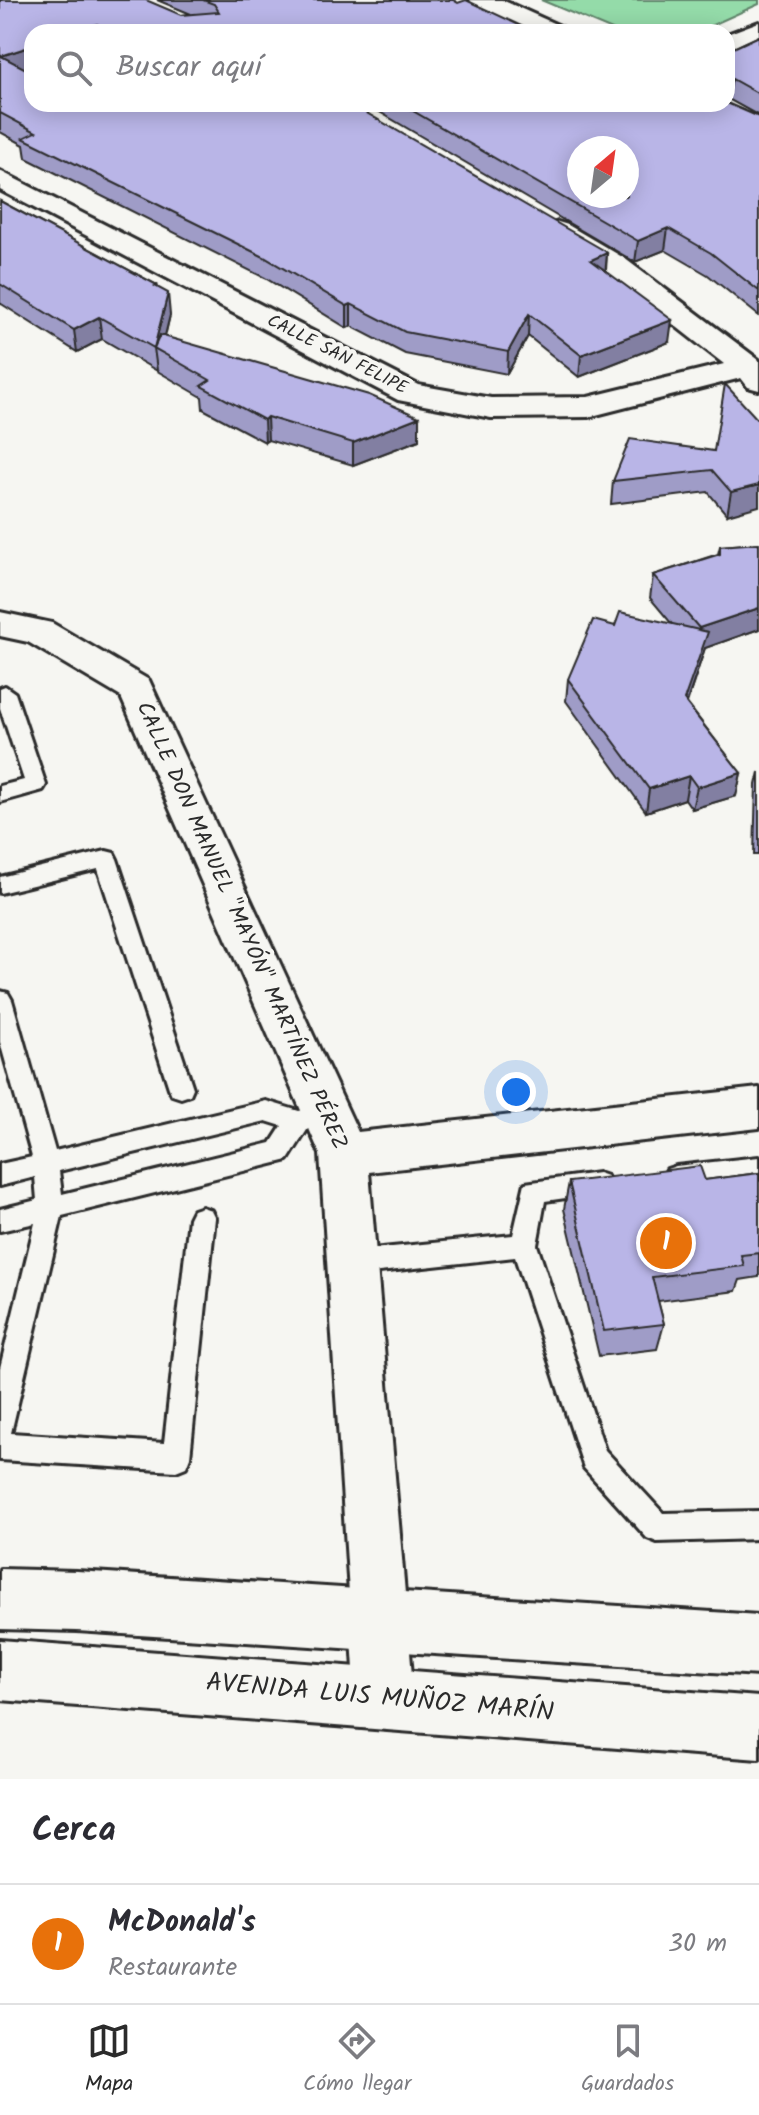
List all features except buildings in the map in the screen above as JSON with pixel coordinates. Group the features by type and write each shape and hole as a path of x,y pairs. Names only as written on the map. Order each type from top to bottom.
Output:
{"main road":[{"path":"0,1599 77,1601 759,1645"},
{"name":"AVENIDA LUIS MUÑOZ MARÍN","path":"0,1670 759,1728"}],"street":[{"path":"482,0 535,24"},
{"path":"735,40 759,29"},
{"name":"CALLE SAN FELIPE","path":"0,179 409,393 491,408 588,407 754,373"},
{"path":"533,216 614,264 754,373"},
{"name":"CALLE DON MANUEL \"MAYÓN\" MARTÍNEZ PÉREZ","path":"0,624 39,632 136,689 323,1130 352,1263 385,1699"},
{"path":"323,1130 759,1108"}],"lane":[{"path":"0,794 36,785 5,693"},
{"path":"0,885 106,859 181,1088"},
{"path":"0,1000 46,1163 51,1208 0,1426"},
{"path":"0,1175 266,1111 323,1130"},
{"path":"0,1220 279,1152 323,1130"},
{"path":"654,1179 759,1168"},
{"path":"624,1182 534,1191 524,1245 594,1458 657,1528 759,1525"},
{"path":"0,1446 176,1457 202,1218"},
{"path":"352,1263 524,1245"}],"green space":[{"path":"541,0 759,0 759,4 715,24 598,24"}],"place":[{"name":"McDonald's","path":"666,1243"}]}
